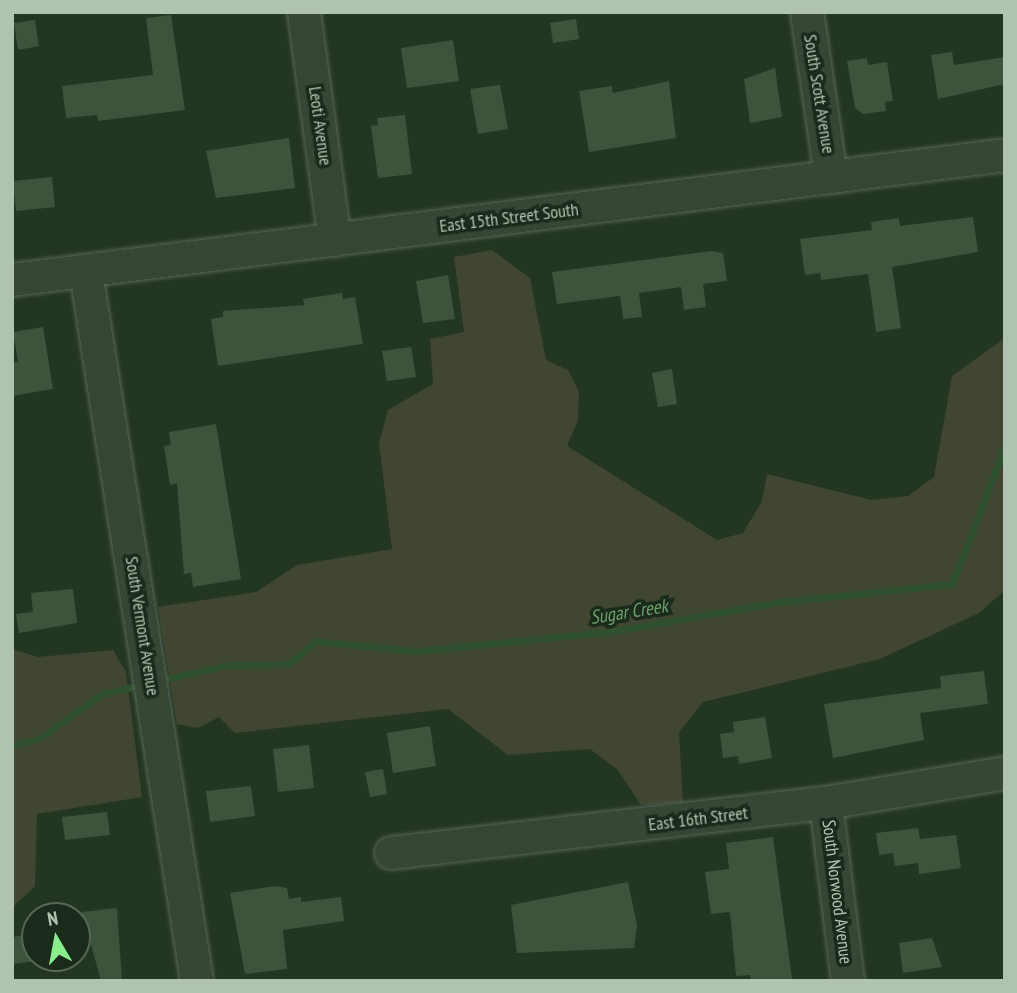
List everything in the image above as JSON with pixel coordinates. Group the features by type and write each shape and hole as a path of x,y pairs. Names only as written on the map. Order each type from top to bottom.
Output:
{"street":[{"name":"Leoti Avenue","path":"304,12 335,240"},
{"name":"South Scott Avenue","path":"807,12 831,177"},
{"name":"East 15th Street South","path":"12,280 1005,155"},
{"name":"South Vermont Avenue","path":"86,272 197,981"},
{"name":"East 16th Street","path":"391,853 826,803 1005,773"},
{"name":"South Norwood Avenue","path":"826,803 848,981"}],"green space":[{"path":"492,250 530,278 546,360 568,370 579,392 578,421 567,446 717,540 743,533 762,501 767,474 872,500 908,496 934,477 952,376 1005,338 1005,590 979,613 880,659 703,702 679,732 683,802 641,805 617,769 590,749 508,755 448,709 235,733 219,717 198,728 177,724 158,607 256,592 297,565 392,549 379,443 388,410 433,384 430,339 464,332 454,257"},
{"path":"12,649 38,657 113,650 126,672 142,797 37,814 35,886 12,908"}],"building":[{"path":"171,15 185,110 98,121 97,115 66,118 62,86 153,75 146,18"},
{"path":"576,19 579,39 553,43 550,23"},
{"path":"35,20 39,46 18,50 14,23"},
{"path":"453,40 459,81 407,88 401,48"},
{"path":"952,52 954,65 1005,57 1005,84 938,99 931,55"},
{"path":"867,58 868,65 887,62 893,101 885,102 886,111 863,114 855,108 847,61"},
{"path":"775,68 782,117 750,123 744,79"},
{"path":"669,81 676,138 589,152 579,91 612,86 613,93"},
{"path":"500,85 508,129 478,134 470,89"},
{"path":"405,115 412,174 378,178 371,126 378,125 377,118"},
{"path":"289,138 295,188 216,198 206,151"},
{"path":"52,177 55,207 16,211 13,181"},
{"path":"973,217 978,252 892,267 901,328 876,332 868,274 821,280 820,273 805,275 800,239 872,230 871,222 899,218 900,226"},
{"path":"712,251 723,253 727,281 703,284 706,307 684,310 681,287 639,293 642,317 623,319 620,296 557,304 552,272"},
{"path":"448,275 455,319 423,323 416,281"},
{"path":"342,293 343,299 355,297 363,344 218,366 211,319 223,317 223,311 304,305 303,299"},
{"path":"43,327 53,389 12,396 12,363 18,362 13,332"},
{"path":"411,347 416,377 387,381 382,351"},
{"path":"672,369 677,404 658,407 652,373"},
{"path":"216,424 241,579 193,587 191,573 184,574 177,483 170,485 164,446 171,445 169,432"},
{"path":"73,589 77,623 19,633 16,614 33,612 31,593"},
{"path":"984,671 988,704 920,713 924,740 833,758 824,704 941,688 940,676"},
{"path":"765,717 772,758 739,764 738,756 723,758 720,734 734,732 733,722"},
{"path":"430,726 436,766 393,773 387,733"},
{"path":"309,745 314,788 278,792 273,749"},
{"path":"383,769 387,794 370,797 365,772"},
{"path":"251,786 255,816 210,822 206,791"},
{"path":"107,812 110,835 65,840 62,817"},
{"path":"918,828 920,839 956,835 961,868 919,874 918,863 895,866 893,853 879,855 876,833"},
{"path":"773,837 792,979 751,981 750,975 736,976 730,912 711,914 705,872 729,869 726,843"},
{"path":"628,882 637,925 634,948 517,953 511,905"},
{"path":"275,886 287,888 289,899 301,897 301,902 341,897 344,921 283,930 287,969 245,974 230,893"},
{"path":"117,908 122,981 101,981 91,945 91,911"},
{"path":"21,936 21,963 12,964 12,937"},
{"path":"932,938 942,967 903,973 899,943"}],"waterway":[{"name":"Sugar Creek","path":"170,678 229,665 289,664 316,641 418,651 608,632 780,602 952,584 1005,446"},
{"name":"Sugar Creek","path":"12,746 40,738 102,694 132,687"}]}
